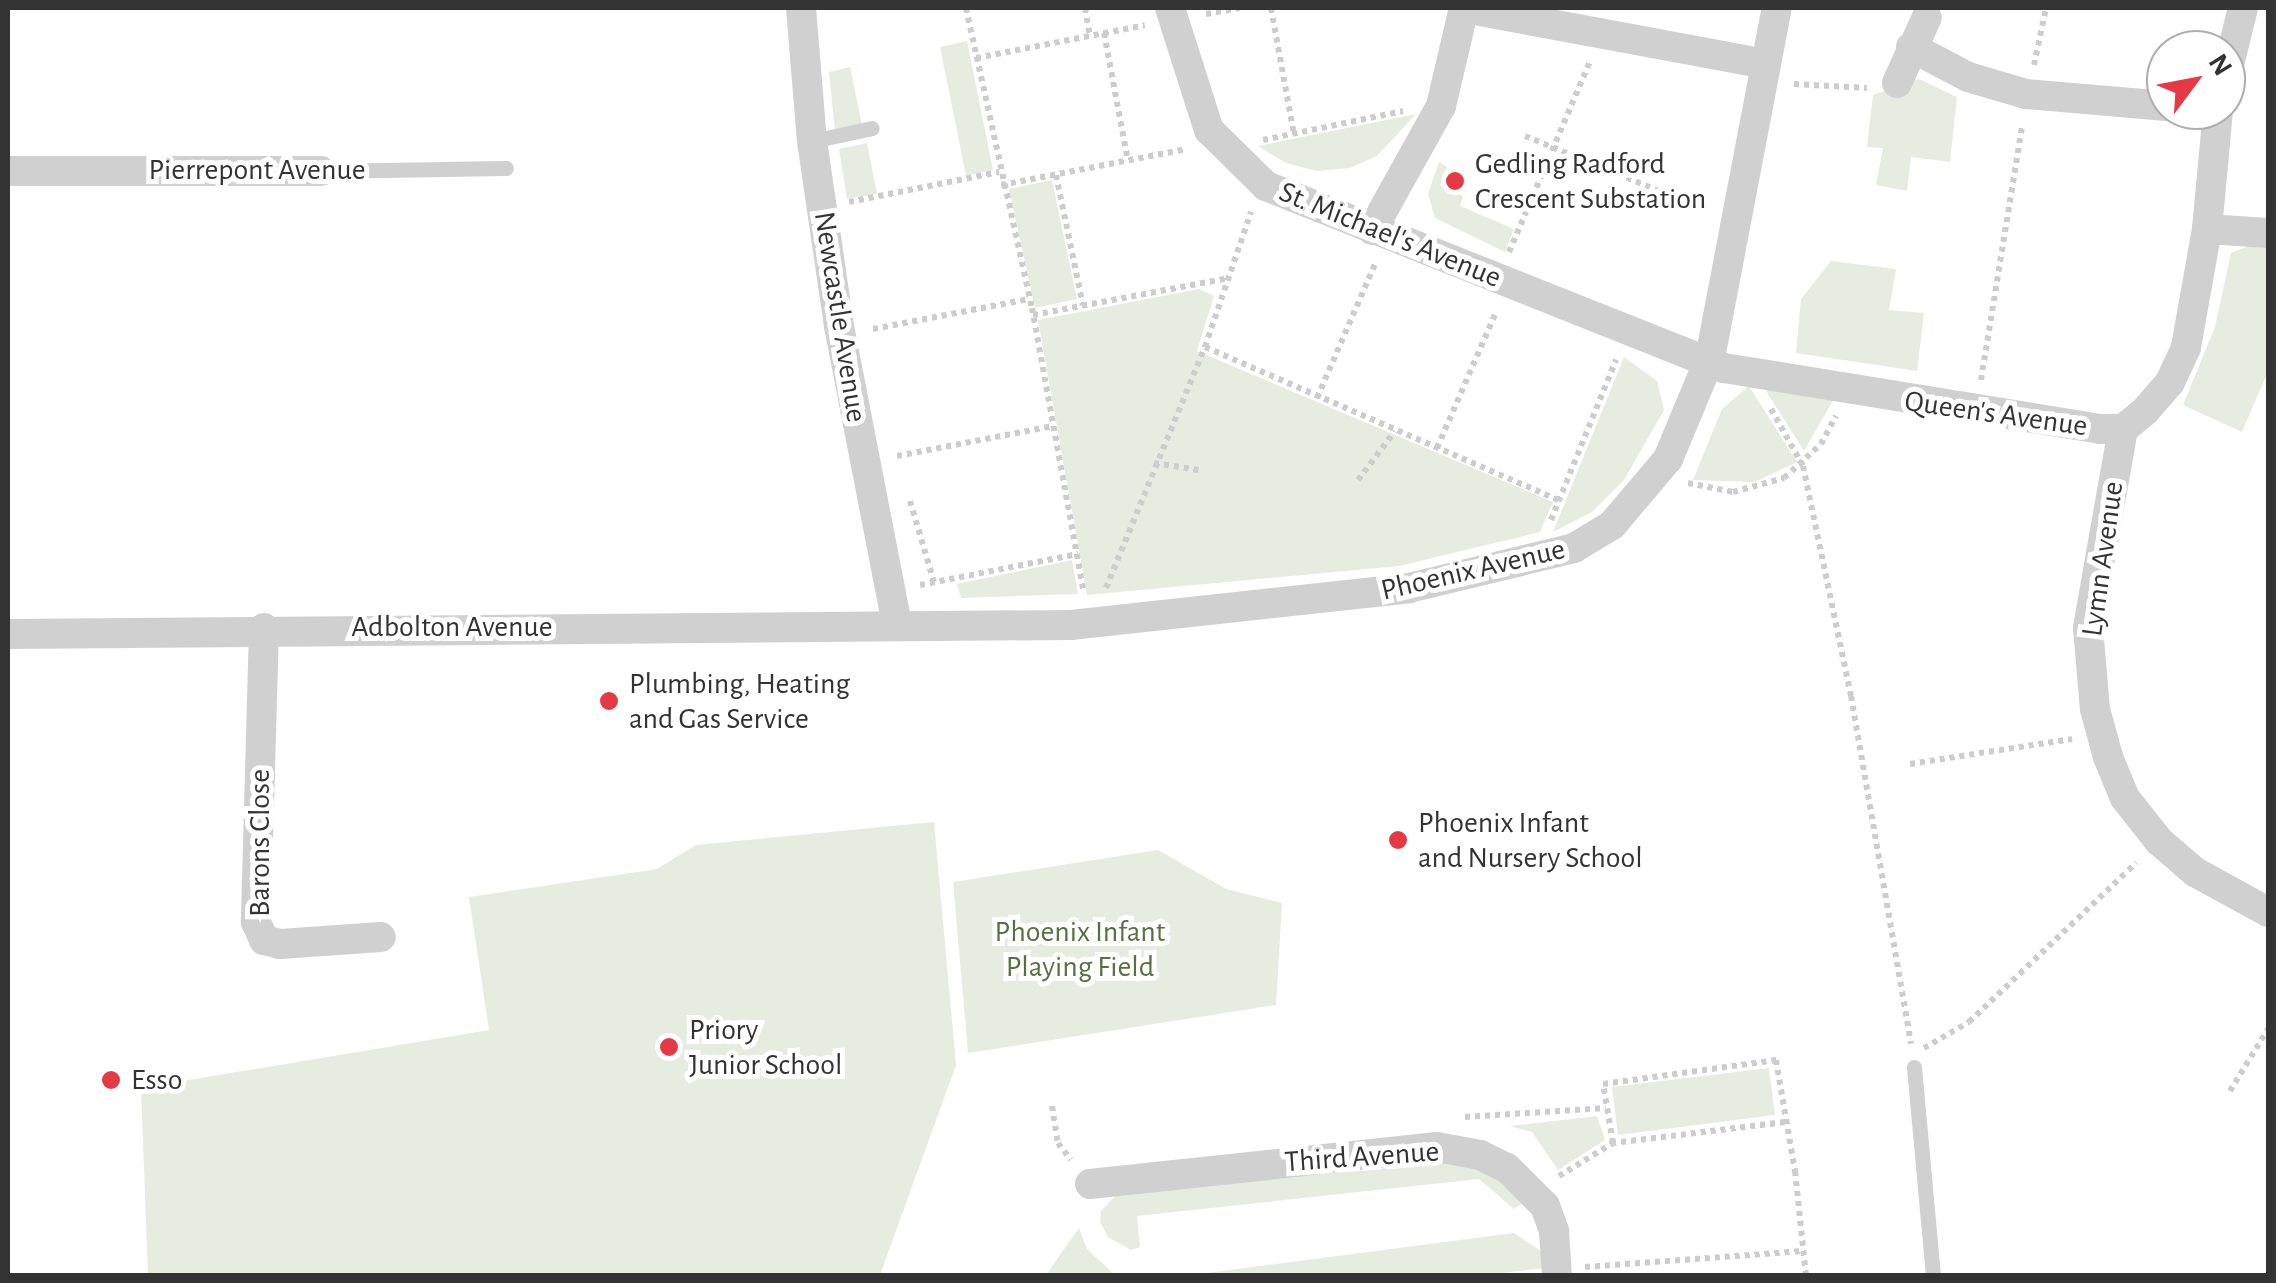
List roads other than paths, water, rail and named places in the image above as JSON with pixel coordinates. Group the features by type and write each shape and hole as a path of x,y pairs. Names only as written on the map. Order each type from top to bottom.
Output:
{"street":[{"name":"Newcastle Avenue","path":"801,8 812,141 839,326 896,616"},
{"path":"1378,233 1441,106 1464,8 1765,73"},
{"name":"Phoenix Avenue","path":"896,616 1071,625 1356,596 1515,567 1574,548 1612,526 1658,472 1710,358 1776,8"},
{"name":"St. Michael's Avenue","path":"1171,13 1218,145 1266,186 1629,332 1710,358"},
{"path":"1884,86 1911,48 1927,16"},
{"path":"1911,48 1968,77 2026,94 2146,104"},
{"name":"Queen's Avenue","path":"1710,358 1751,373 1843,391 2123,428 2170,382 2186,347 2207,229 2214,130"},
{"name":"Pierrepont Avenue","path":"8,171 321,171"},
{"path":"2207,229 2268,233"},
{"name":"Lymn Avenue","path":"2123,428 2088,628 2102,734 2125,798 2159,841 2196,872 2268,912"},
{"name":"Adbolton Avenue","path":"8,634 896,616"},
{"name":"Barons Close","path":"264,628 256,922 264,940 280,944 381,937"},
{"name":"Third Avenue","path":"1090,1184 1437,1147 1480,1155 1535,1193 1554,1231 1557,1276"}],"lane":[{"path":"812,141 872,128"},
{"name":"Pierrepont Avenue","path":"321,171 506,168"},
{"path":"1913,1061 1932,1276"}],"place":[{"name":"Gedling Radford Crescent Substation","path":"1455,181"},
{"name":"Plumbing, Heating and Gas Service","path":"609,701"},
{"name":"Phoenix Infant and Nursery School","path":"1398,840"},
{"name":"Priory Junior School","path":"669,1047"},
{"name":"Esso","path":"111,1080"}],"park label":[{"name":"Phoenix Infant Playing Field","path":"1080,949"}]}
